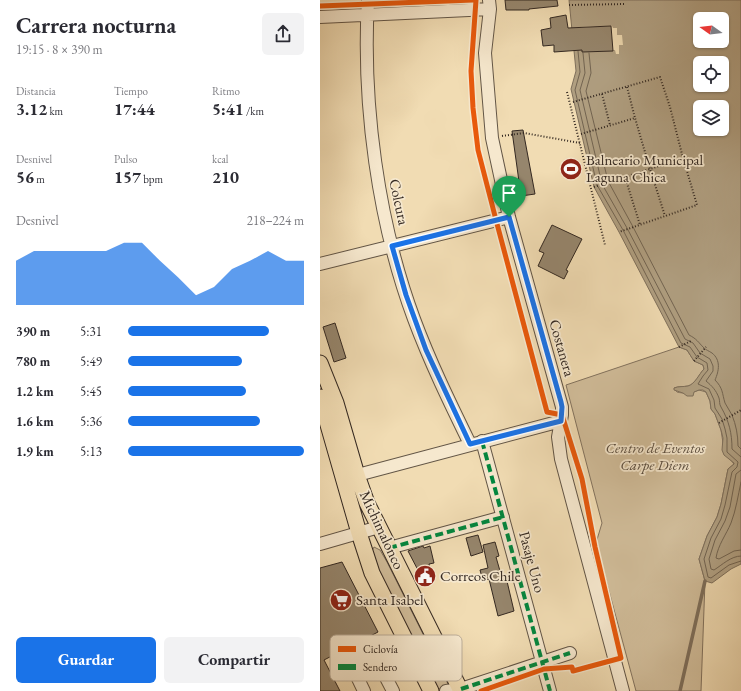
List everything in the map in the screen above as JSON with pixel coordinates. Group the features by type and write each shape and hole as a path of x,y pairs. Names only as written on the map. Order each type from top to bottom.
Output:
{"main road":[{"name":"Michimalonco","path":"320,363 323,392 350,477 359,533 378,585 403,635"},
{"name":"Michimalonco","path":"350,477 367,503 430,635"},
{"name":"Michimalonco","path":"426,681 431,691"}],"street":[{"name":"Colcura","path":"368,0 367,65 371,128 378,181 392,246 406,295 426,350 470,444"},
{"path":"320,17 367,15 489,5"},
{"name":"Costanera","path":"489,5 485,53 492,138 509,217 562,407 558,437 561,459 623,691"},
{"path":"320,264 509,217"},
{"path":"350,477 561,421"},
{"name":"Pasaje Uno","path":"482,441 550,691"},
{"path":"389,548 503,517"},
{"path":"320,544 379,527"},
{"path":"456,690 570,653"},
{"path":"359,681 364,691"},
{"path":"388,681 393,691"}],"path":[{"path":"569,5 625,4"},
{"path":"573,102 660,77 670,107 697,205 619,232"},
{"path":"627,87 665,216"},
{"path":"567,92 605,245"},
{"path":"602,94 610,125"},
{"path":"580,134 635,118"},
{"path":"492,138 524,133 580,144"},
{"path":"594,187 683,158"},
{"path":"625,177 640,225"},
{"path":"679,347 691,341"},
{"path":"694,361 706,347"},
{"path":"719,423 741,410"}],"green space":[{"name":"Centro de Eventos Carpe Diem","path":"679,347 687,350 694,361 703,365 704,369 691,385 674,388 680,393 688,393 699,390 706,392 710,401 711,409 715,414 721,430 723,443 730,459 734,464 728,469 717,517 707,536 699,559 705,581 701,691 636,691 596,543 602,523 566,385"},
{"path":"374,547 380,550 424,635 408,635 379,576 372,551"},
{"path":"432,681 446,681 449,686 436,690"}],"water":[{"path":"569,0 741,0 741,564 731,569 712,583 705,581 699,559 707,536 717,517 728,469 734,463 724,455 722,450 723,438 721,430 715,414 711,409 710,401 706,392 699,390 694,392 693,396 687,396 674,390 674,388 688,386 693,383 704,369 703,365 694,361 687,350 679,347 594,187 571,89 576,71"}],"pier":[{"path":"612,26 613,28 617,28 617,35 622,35 623,45 619,45 619,54 616,54 615,50 582,52 581,27"}],"building":[{"path":"505,0 557,0 558,6 529,10 506,10"},
{"path":"566,15 568,28 611,26 613,51 582,52 582,50 554,52 554,45 543,46 541,30 551,28 550,18"},
{"path":"523,130 535,194 521,196 512,131"},
{"path":"552,225 582,239 566,270 568,271 564,279 538,266 544,253 539,251"},
{"path":"335,323 346,358 334,362 323,327"},
{"path":"478,535 483,552 471,556 466,538"},
{"path":"495,542 499,556 496,557 502,578 506,577 514,611 498,616 489,579 483,581 480,570 488,568 483,545"},
{"path":"423,546 424,548 430,546 434,563 429,564 432,577 424,579 422,573 420,574 408,551"},
{"name":"Santa Isabel","path":"342,562 378,632 372,635 330,635 330,657 324,660 330,672 330,681 335,681 340,691 320,691 320,568"}],"waterway":[{"path":"680,691 705,581"}],"marked path":[{"path":"482,441 550,691"},
{"path":"389,548 503,517"},
{"path":"461,689 570,653"}],"cycle path":[{"path":"320,6 473,0"},
{"path":"476,0 471,71 473,108 478,150 547,412 562,415 582,479 595,547 621,658 573,671 572,667 544,669 481,691"}],"place":[{"name":"Balneario Municipal Laguna Chica","path":"571,169"},
{"name":"Correos Chile","path":"425,576"},
{"name":"Santa Isabel","path":"341,600"}],"route":[{"path":"509,217 561,402 561,421 470,444 426,350 406,295 392,246 509,217"}]}
